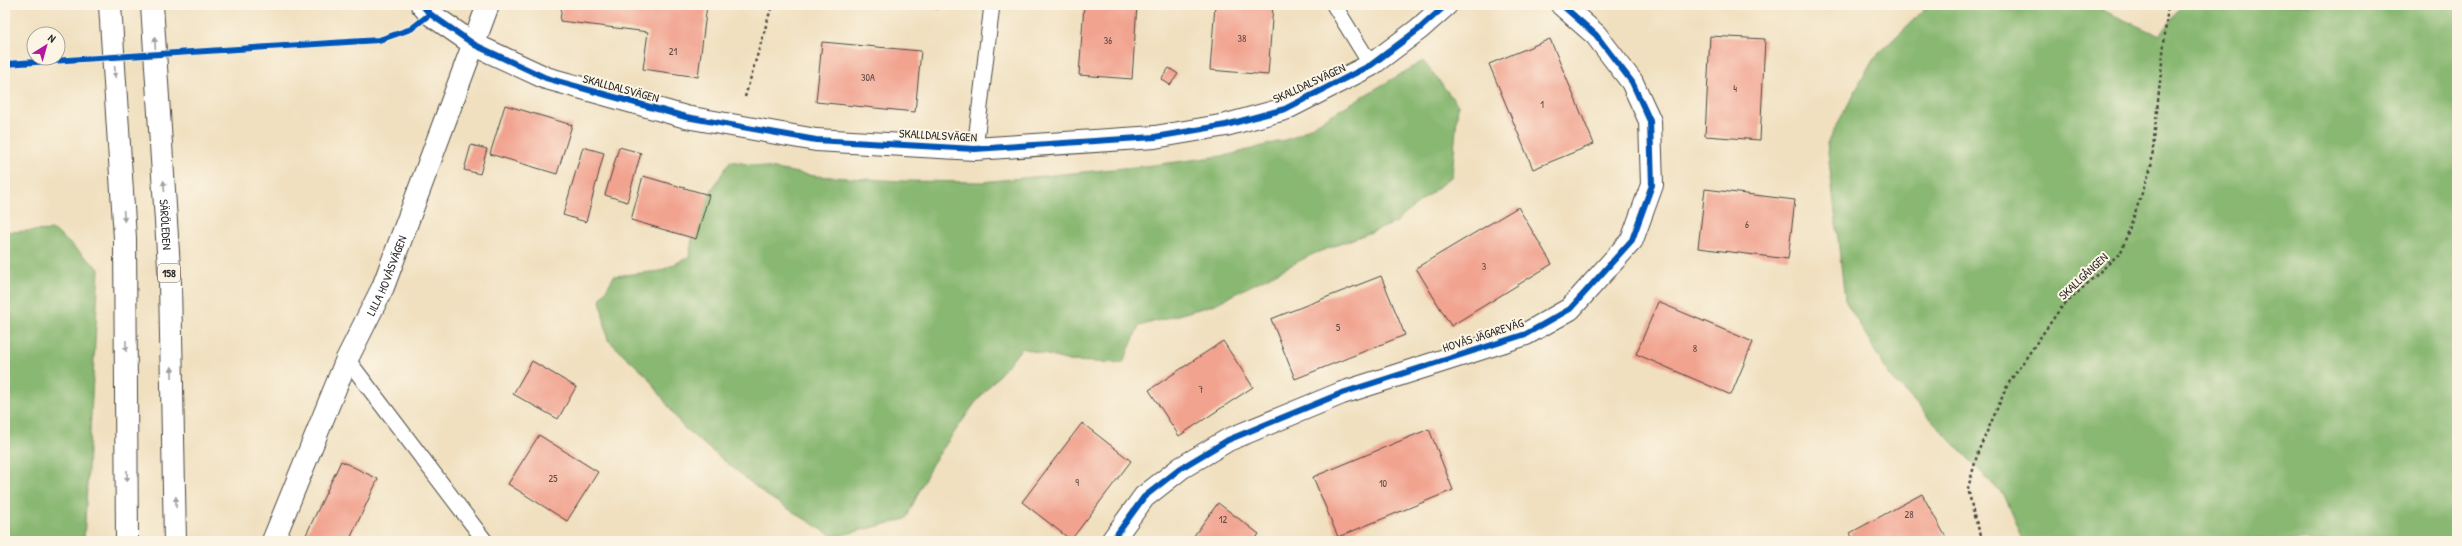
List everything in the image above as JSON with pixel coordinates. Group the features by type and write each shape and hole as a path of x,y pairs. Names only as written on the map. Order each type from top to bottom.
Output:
{"street":[{"path":"110,5 125,238 127,541"},
{"name":"SÄRÖLEDEN","path":"152,5 170,283 175,541"},
{"name":"SKALLDALSVÄGEN","path":"422,5 430,14 475,45 546,78 686,117 816,140 975,149 1155,137 1226,124 1285,109 1371,65 1419,29 1446,5"},
{"name":"LILLA HOVÅSVÄGEN","path":"273,541 347,359 383,287 475,45 488,5"},
{"name":"HOVÅS JÄGAREVÄG","path":"1112,541 1144,497 1181,468 1228,440 1342,393 1526,334 1570,309 1632,240 1652,185 1650,121 1632,82 1614,58 1596,35 1562,5"}],"lane":[{"path":"975,149 992,5"},
{"path":"1334,5 1371,65"},
{"path":"347,359 485,541"}],"path":[{"path":"736,126 772,5"}],"green space":[{"path":"1929,5 2091,5 2160,36 2182,5 2457,5 2457,541 2024,541 2005,497 1889,375 1845,300 1827,143 1873,59"},
{"path":"1423,61 1458,105 1452,176 1393,224 1313,254 1213,305 1139,326 1123,363 1069,361 1022,348 975,403 932,464 906,519 834,537 766,495 683,427 647,376 608,340 600,300 614,276 660,271 689,257 696,215 730,161 815,176 901,181 982,182 1154,165 1229,155 1292,138"},
{"path":"54,230 99,269 84,541 5,541 5,232"}],"building":[{"path":"562,5 707,5 698,77 643,69 648,32 560,21"},
{"path":"898,5 938,5 938,9"},
{"path":"1084,5 1137,5 1132,79 1079,75"},
{"path":"1215,5 1273,5 1268,75 1210,70"},
{"path":"1710,36 1765,39 1760,140 1705,136"},
{"path":"1550,39 1594,144 1533,169 1489,64"},
{"path":"822,42 921,51 915,112 816,102"},
{"path":"1169,68 1178,74 1170,85 1161,79"},
{"path":"505,105 572,125 557,174 490,154"},
{"path":"471,145 487,149 480,174 464,170"},
{"path":"583,147 604,153 586,222 563,215"},
{"path":"619,147 641,153 627,202 605,195"},
{"path":"643,176 709,195 696,239 631,220"},
{"path":"1705,189 1795,200 1788,259 1698,248"},
{"path":"1518,207 1552,264 1451,326 1416,268"},
{"path":"1381,276 1405,335 1295,379 1271,319"},
{"path":"1658,302 1753,342 1731,395 1636,354"},
{"path":"1223,341 1253,387 1179,436 1149,390"},
{"path":"532,361 576,387 558,419 513,394"},
{"path":"1082,423 1131,461 1071,540 1022,502"},
{"path":"1429,429 1453,490 1338,537 1313,477"},
{"path":"539,435 598,472 567,521 508,484"},
{"path":"341,461 378,479 349,541 315,541 305,537"},
{"path":"1922,494 1948,541 1854,541 1850,533"},
{"path":"1218,503 1259,534 1254,541 1190,541"}],"cycle path":[{"path":"422,5 430,14 475,45 546,78 686,117 816,140 975,149 1155,137 1226,125 1285,109 1371,65 1419,29 1446,5"},
{"path":"1112,541 1144,497 1181,468 1228,440 1342,393 1526,334 1570,309 1632,240 1652,185 1650,121 1632,82 1596,35 1562,5"},
{"path":"5,64 379,40 411,29 430,14"}]}
